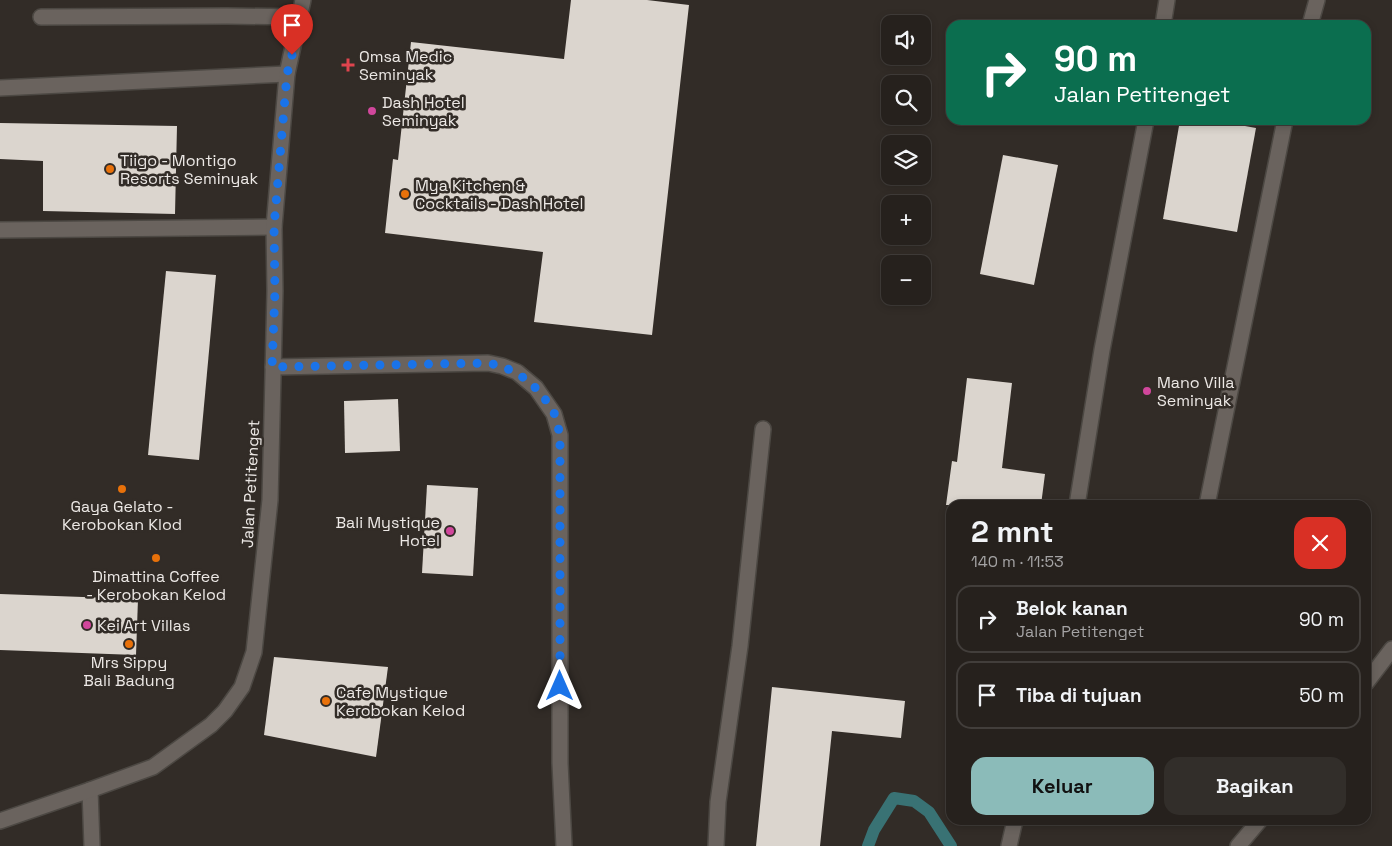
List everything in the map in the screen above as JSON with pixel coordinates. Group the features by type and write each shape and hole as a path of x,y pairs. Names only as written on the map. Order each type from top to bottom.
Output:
{"street":[{"name":"Jalan Petitenget","path":"0,820 153,767 211,725 225,711 242,687 254,652 270,500 275,291 274,227 287,74 304,0"},
{"path":"1164,20 1167,0"},
{"path":"1312,20 1318,0"},
{"path":"41,17 300,17"},
{"path":"0,88 287,74"},
{"path":"1078,500 1102,350 1145,125"},
{"path":"1208,500 1284,125"},
{"path":"0,230 274,227"},
{"path":"272,367 488,363 517,372 536,388 554,414 560,435 560,764 564,846"},
{"path":"716,846 718,802 740,646 763,429"},
{"path":"1371,677 1391,651"},
{"path":"90,790 92,846"},
{"path":"1009,846 1014,825"},
{"path":"1238,846 1256,825"}],"building":[{"path":"571,0 647,0 689,5 652,335 534,322 543,252 385,233 393,159 398,160 411,42 564,59"},
{"name":"Tiigo - Montigo Resorts Seminyak","path":"0,123 177,126 175,214 43,211 43,161 0,159"},
{"path":"1179,125 1240,125 1256,128 1237,232 1163,219"},
{"path":"1003,155 1058,165 1034,285 980,274"},
{"path":"166,271 216,275 199,460 148,455"},
{"path":"967,378 1012,383 1002,468 1045,474 1042,500 947,500 952,461 957,462"},
{"path":"398,399 400,451 345,453 344,401"},
{"name":"Bali Mystique Hotel","path":"427,485 478,488 473,576 422,573"},
{"name":"Kei Art Villas","path":"0,594 138,599 136,655 0,650"},
{"name":"Cafe Mystique Kerobokan Kelod","path":"274,657 388,667 376,757 264,735"},
{"path":"772,687 905,701 901,738 832,731 820,846 756,846"}],"waterway":[{"path":"868,846 874,830 894,798 914,801 929,812 951,846"}],"place":[{"name":"Omsa Medic Seminyak","path":"348,65"},
{"name":"Dash Hotel Seminyak","path":"372,111"},
{"name":"Tiigo - Montigo Resorts Seminyak","path":"110,169"},
{"name":"Mya Kitchen & Cocktails - Dash Hotel","path":"405,194"},
{"name":"Mano Villa Seminyak","path":"1147,391"},
{"name":"Gaya Gelato - Kerobokan Klod","path":"122,489"},
{"name":"Bali Mystique Hotel","path":"450,531"},
{"name":"Dimattina Coffee - Kerobokan Kelod","path":"156,558"},
{"name":"Kei Art Villas","path":"87,625"},
{"name":"Mrs Sippy Bali Badung","path":"129,644"},
{"name":"Cafe Mystique Kerobokan Kelod","path":"326,701"}],"route":[{"path":"292,55 287,74 274,227 275,291 272,367 488,363 517,372 536,388 554,414 560,435 560,686"}]}
